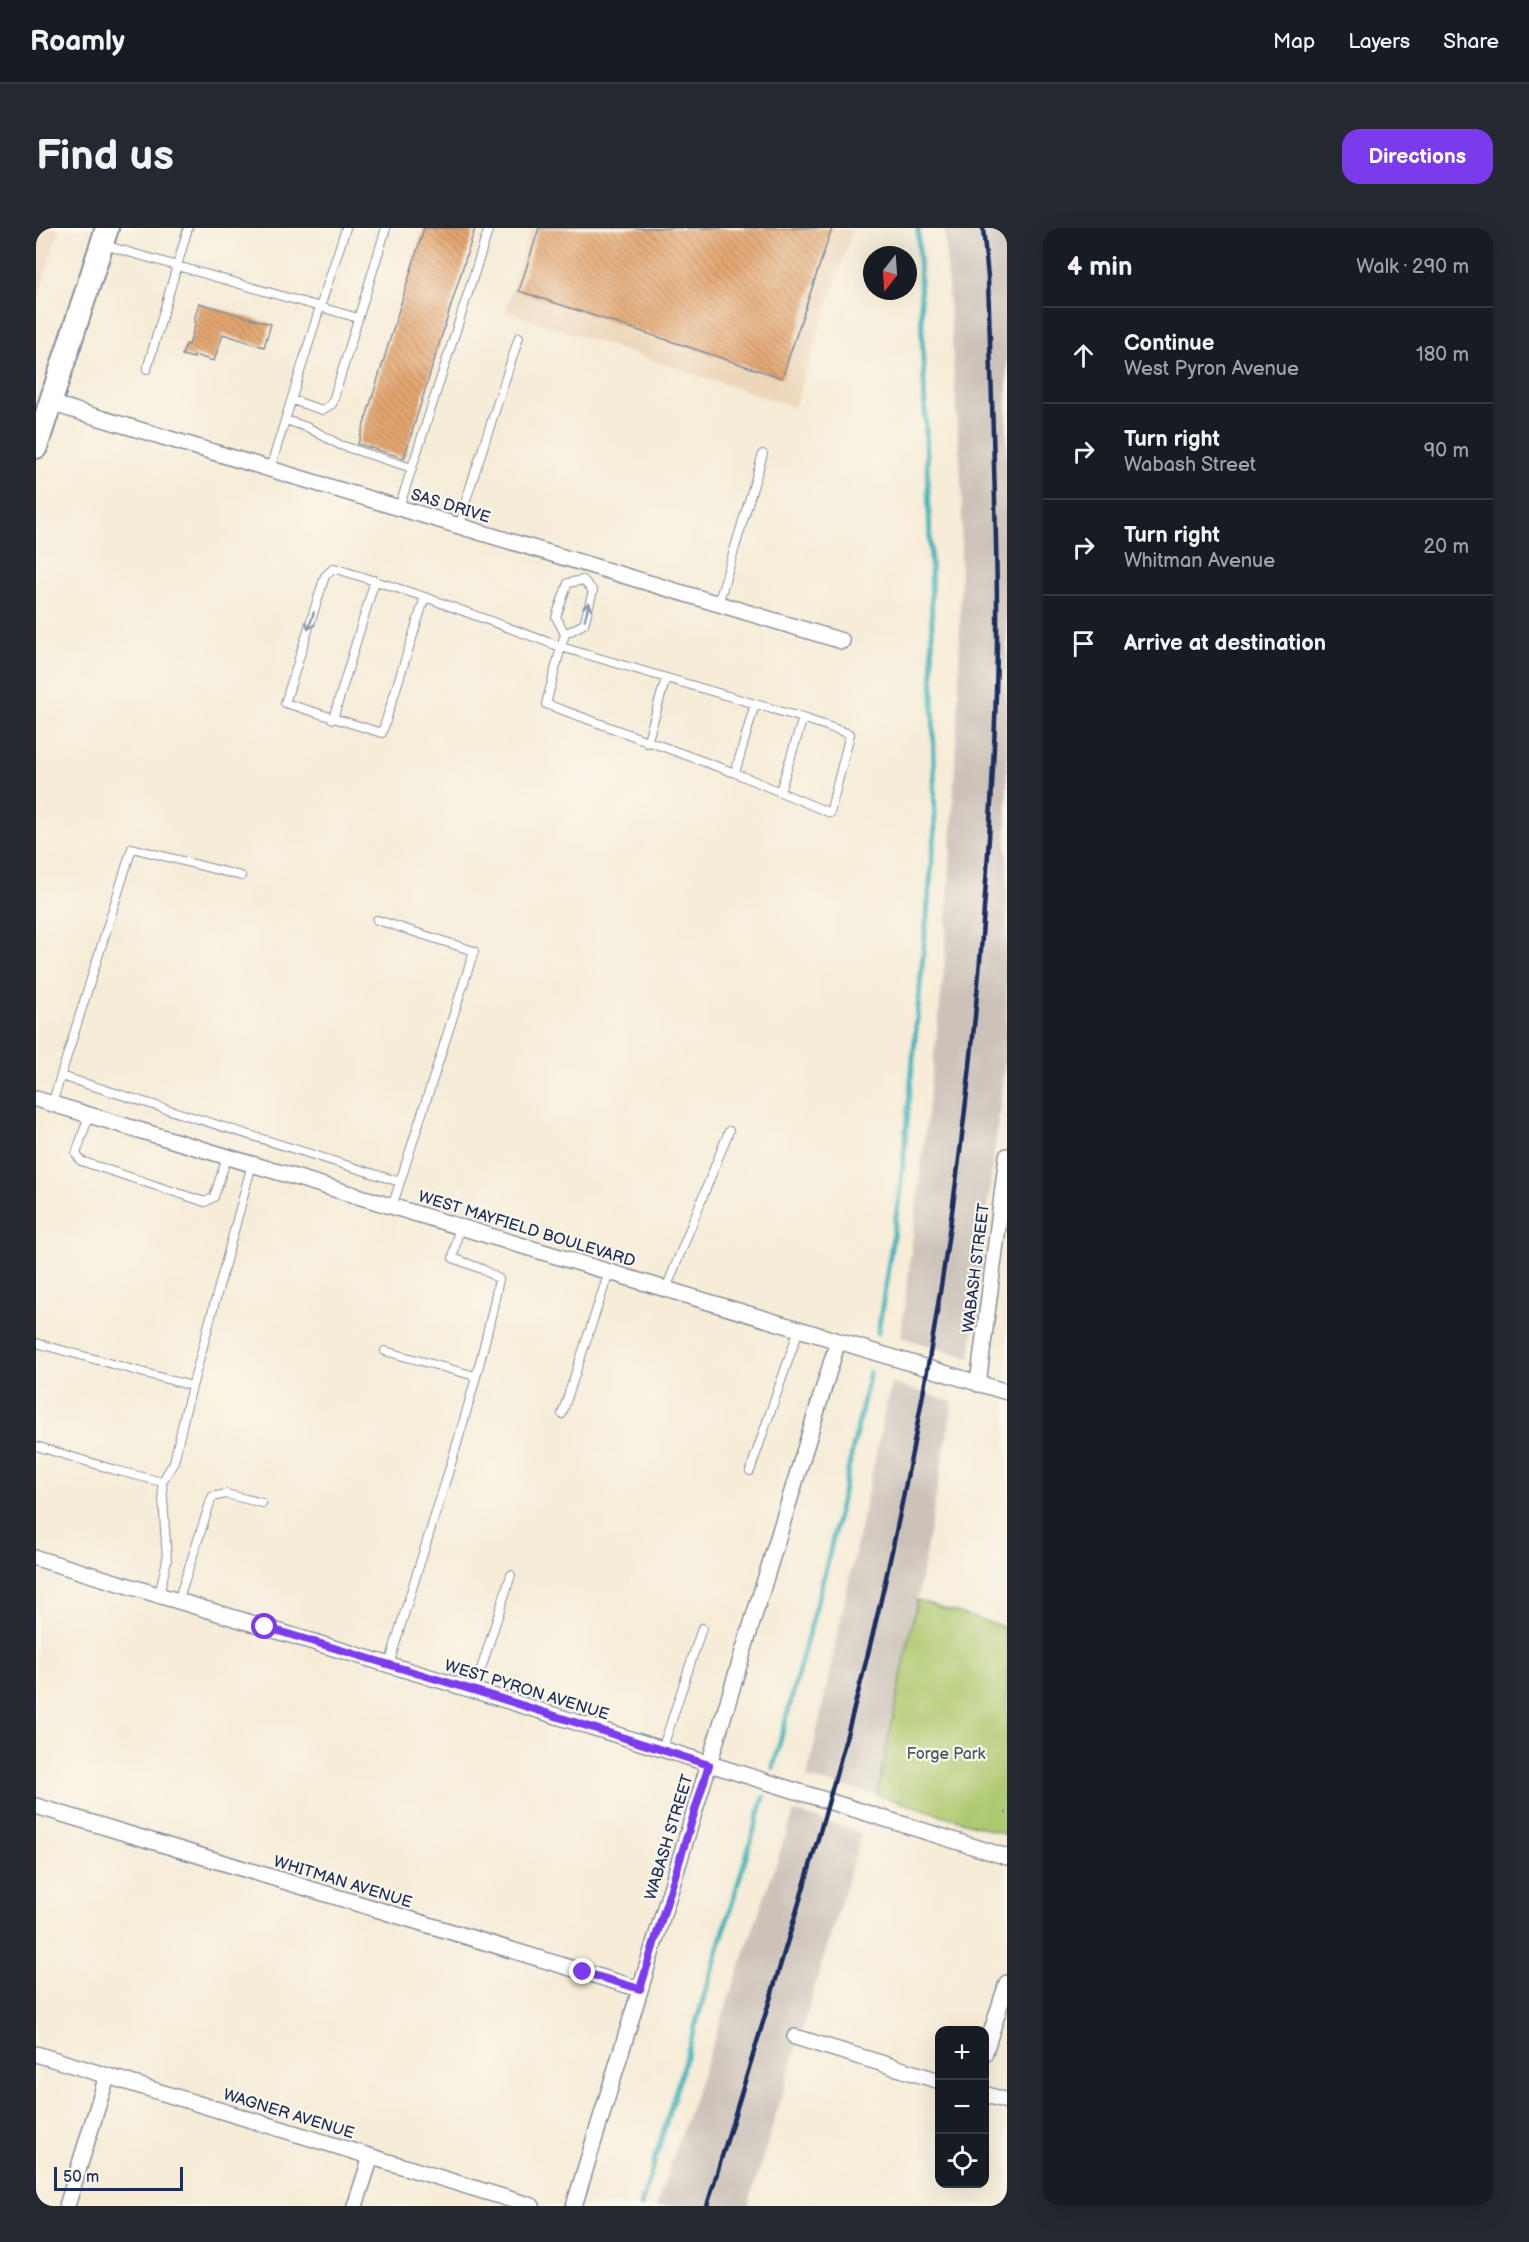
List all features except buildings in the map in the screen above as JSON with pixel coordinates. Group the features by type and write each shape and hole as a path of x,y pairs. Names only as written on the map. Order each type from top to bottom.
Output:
{"main road":[{"path":"36,447 105,236"}],"street":[{"name":"SAS DRIVE","path":"50,403 842,641"},
{"name":"WEST MAYFIELD BOULEVARD","path":"36,1099 1007,1392"},
{"name":"WABASH STREET","path":"978,1383 1007,1156"},
{"name":"WABASH STREET","path":"574,2206 838,1341"},
{"name":"WEST PYRON AVENUE","path":"36,1558 1007,1857"},
{"name":"WHITMAN AVENUE","path":"36,1806 640,1989"},
{"path":"989,2039 1007,1983"},
{"path":"795,2037 936,2080"},
{"name":"WAGNER AVENUE","path":"36,2054 532,2206"},
{"path":"67,2206 107,2076"},
{"path":"989,2096 1007,2101"},
{"path":"356,2206 371,2157"}],"lane":[{"path":"147,369 188,228"},
{"path":"270,469 346,228"},
{"path":"292,400 322,410 332,404 386,228"},
{"path":"399,508 489,228"},
{"path":"105,236 177,266 358,318"},
{"path":"460,526 466,500 519,337"},
{"path":"286,420 315,430 340,445 412,468"},
{"path":"718,604 763,454"},
{"path":"583,579 589,564"},
{"path":"425,597 382,733 285,703 325,576 334,568 425,597 561,647 850,734 830,813 735,773 647,743 546,704 561,647 565,634 556,617 568,583 583,579"},
{"path":"565,634 584,624 593,591 583,579"},
{"path":"333,719 375,580"},
{"path":"647,743 666,678"},
{"path":"735,773 755,704"},
{"path":"780,791 803,718"},
{"path":"52,1104 132,848 241,876"},
{"path":"377,920 474,951 392,1207"},
{"path":"61,1076 400,1182"},
{"path":"89,1115 76,1154 81,1161 205,1202 214,1197 227,1157"},
{"path":"666,1289 729,1131"},
{"path":"159,1595 167,1560 162,1482 174,1462 192,1386 252,1164"},
{"path":"388,1666 457,1444 493,1313 499,1279 483,1269 453,1258 459,1227"},
{"path":"562,1414 609,1272"},
{"path":"750,1471 799,1329"},
{"path":"36,1343 192,1386"},
{"path":"385,1351 476,1376"},
{"path":"36,1446 162,1482"},
{"path":"178,1601 212,1497 226,1494 262,1503"},
{"path":"474,1691 511,1575"},
{"path":"662,1750 702,1628"}],"shaded area":[{"path":"36,228 60,228 36,303"},
{"path":"532,228 853,228 794,407 505,311"},
{"path":"944,228 1007,228 1007,1044 970,1358 901,1337 945,962 959,688 962,493"},
{"path":"891,1383 953,1402 917,1600 877,1795 807,1778"},
{"path":"794,1812 862,1833 748,2206 656,2206"}],"green space":[{"name":"Forge Park","path":"917,1600 1007,1628 1007,1835 877,1795"}],"waterway":[{"path":"878,1333 901,1184 935,830 931,564 918,228"},
{"path":"773,1768 827,1564 870,1372"},
{"path":"641,2206 764,1797"}],"railway":[{"path":"707,2206 836,1775 881,1601 916,1433 955,1192 981,949 996,702 995,480 988,277 983,228"}],"route":[{"path":"265,1627 709,1765 640,1989 583,1972"}]}
